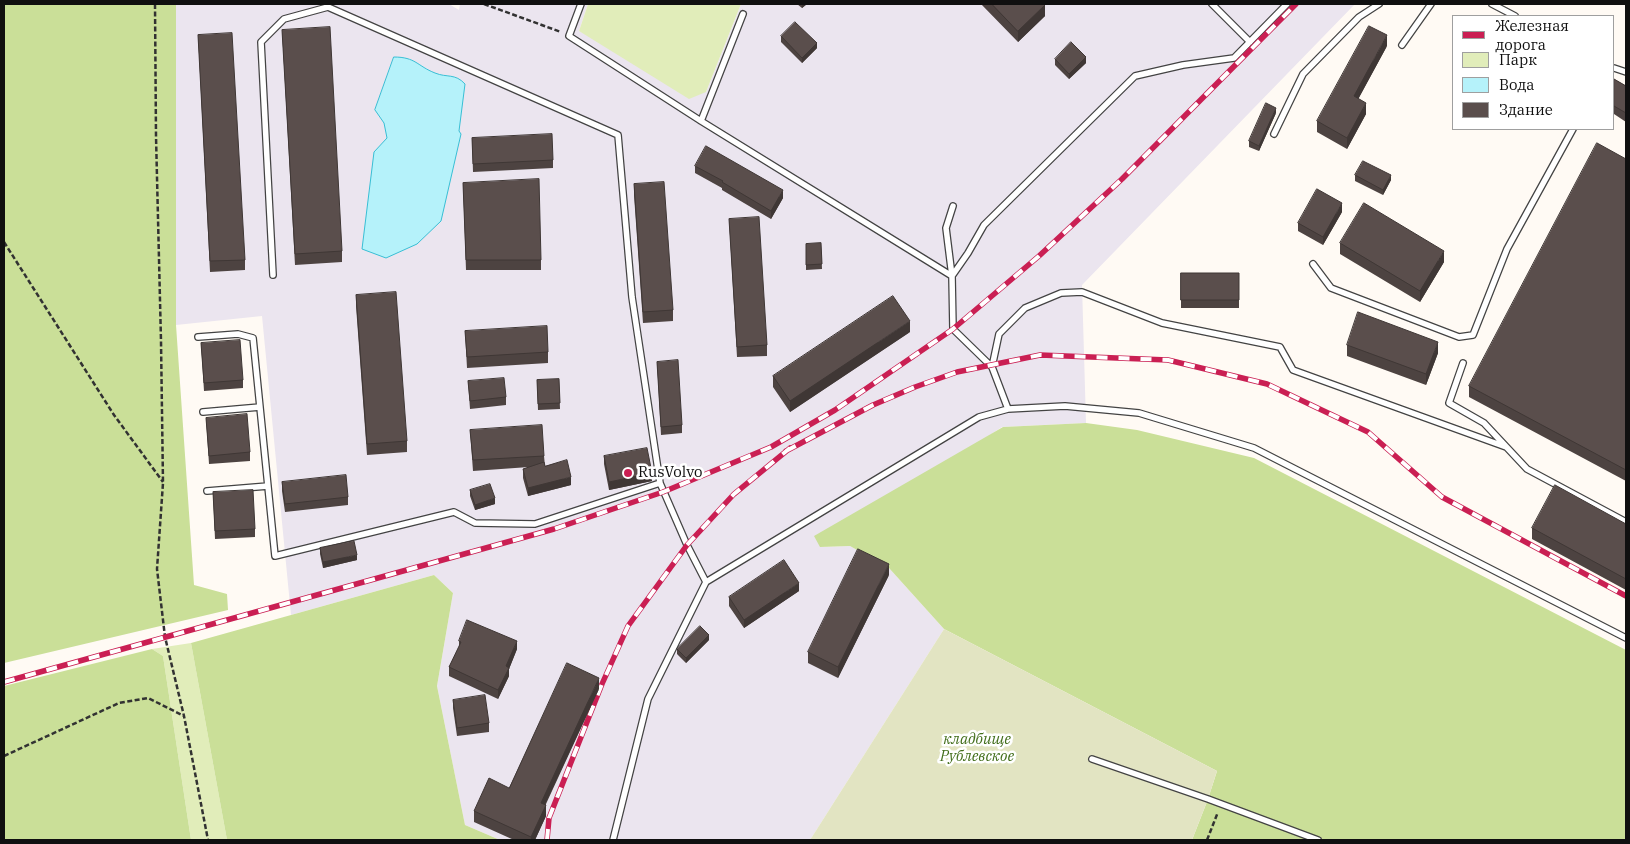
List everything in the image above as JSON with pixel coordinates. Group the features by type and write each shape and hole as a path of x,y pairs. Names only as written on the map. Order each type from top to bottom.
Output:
{"lane":[{"path":"581,4 569,36 952,276"},
{"path":"1212,4 1250,42"},
{"path":"952,276 968,254 984,226 1135,76 1183,65 1234,58 1287,4"},
{"path":"1274,134 1303,74 1359,17 1379,4"},
{"path":"1402,45 1431,4"},
{"path":"1492,4 1513,15"},
{"path":"273,275 261,42 284,19 328,7 618,136 632,297 660,483 706,582"},
{"path":"702,120 743,14"},
{"path":"1313,264 1331,288 1459,337 1473,335 1507,249 1572,130"},
{"path":"952,206 946,228 952,276 953,329 992,366 1008,409"},
{"path":"992,366 999,334 1025,308 1061,293 1082,292 1162,323 1280,347 1294,370 1506,447"},
{"path":"198,337 238,334 253,338 275,556 454,512 475,523 535,524 660,483"},
{"path":"1463,363 1449,403 1484,423 1527,469 1626,522"},
{"path":"613,840 648,698 706,582 979,417 1008,409 1066,406 1139,413 1254,448 1626,638"},
{"path":"203,412 260,407"},
{"path":"207,491 268,486"},
{"path":"1092,759 1318,840"}],"path":[{"path":"155,4 163,482 157,570 166,637 184,716 208,840"},
{"path":"484,4 569,36"},
{"path":"4,242 114,415 163,482"},
{"path":"4,756 119,703 148,698 184,716"},
{"path":"1207,840 1222,804"}],"shaded area":[{"path":"176,4 449,4 459,10 460,4 588,4 579,31 706,92 741,4 1355,4 1082,285 1086,423 1002,427 820,547 850,546 889,568 944,629 810,840 500,840 465,825 437,686 453,593 434,575 291,615 262,316 176,325"}],"green space":[{"path":"4,4 176,4 176,325 194,585 227,594 228,610 4,663"},
{"path":"588,4 741,4 706,92 689,99 579,31"},
{"path":"1086,423 1137,430 1254,458 1626,650 1626,840 1192,840 1217,771 944,629 889,568 850,546 820,547 814,536 1003,427"},
{"path":"434,575 453,593 437,686 465,825 500,840 227,840 191,643"},
{"name":"кладбище Рублевское","path":"944,629 1217,771 1192,840 810,840"},
{"path":"191,643 227,840 191,840 163,656 152,649"},
{"path":"152,649 163,656 191,840 4,840 4,686"}],"water":[{"path":"394,57 412,60 439,74 458,78 465,84 459,131 461,134 441,221 417,244 386,258 362,249 374,152 387,138 384,123 375,110"}],"building":[{"path":"992,4 1044,4 1045,5 1018,31"},
{"path":"795,22 817,43 802,58 781,36"},
{"path":"1369,26 1387,35 1354,96 1366,103 1347,138 1317,121"},
{"path":"330,27 342,251 295,254 282,30"},
{"path":"232,33 245,260 210,261 198,35"},
{"path":"1071,42 1086,57 1069,74 1055,59"},
{"path":"1615,80 1626,86 1626,113 1615,107"},
{"path":"1266,103 1276,108 1259,146 1249,141"},
{"path":"552,134 553,160 473,164 472,138"},
{"path":"1597,143 1626,159 1626,470 1469,386"},
{"path":"706,146 783,190 771,211 695,166"},
{"path":"1363,161 1391,175 1383,190 1355,175"},
{"path":"539,179 541,260 466,260 463,183"},
{"path":"664,182 673,310 643,312 634,184"},
{"path":"1317,189 1342,203 1323,237 1298,223"},
{"path":"1364,203 1444,251 1420,291 1340,243"},
{"path":"759,217 767,345 737,347 729,219"},
{"path":"821,243 822,264 806,265 806,244"},
{"path":"1181,273 1239,273 1239,300 1181,300"},
{"path":"396,292 407,441 367,444 356,295"},
{"path":"893,296 910,321 790,401 773,376"},
{"path":"1358,312 1438,342 1426,374 1347,345"},
{"path":"547,326 548,352 467,357 465,331"},
{"path":"240,340 243,380 204,383 201,343"},
{"path":"678,360 682,425 661,427 657,362"},
{"path":"504,378 506,397 470,401 468,381"},
{"path":"559,379 560,403 538,404 537,380"},
{"path":"247,414 250,452 209,456 206,418"},
{"path":"542,425 544,456 473,460 470,430"},
{"name":"RusVolvo","path":"647,448 652,473 609,482 604,456"},
{"path":"567,460 571,477 528,488 523,469 544,462 545,466"},
{"path":"346,475 348,497 285,504 282,482"},
{"path":"490,484 495,498 475,505 470,490"},
{"path":"1555,485 1626,524 1626,579 1532,528"},
{"path":"253,490 255,529 215,531 213,492"},
{"path":"354,541 357,555 323,562 320,548"},
{"path":"858,549 889,564 838,667 808,652"},
{"path":"784,560 799,583 744,620 729,597"},
{"path":"467,620 517,641 506,666 509,668 498,690 449,667 461,642 459,641"},
{"path":"700,626 709,635 686,658 677,649"},
{"path":"567,663 599,678 541,803 546,805 531,837 474,811 489,778 509,788"},
{"path":"485,695 489,723 457,728 453,700"}],"railway":[{"path":"4,682 554,529 663,492 771,447 835,410 953,329 1039,256 1122,179 1296,4"},
{"path":"786,451 873,405 957,372 1040,355 1168,360 1267,384 1368,432 1442,497 1626,596"},
{"path":"547,840 549,818 602,684 628,626 687,545 734,494 790,448"}],"place":[{"name":"RusVolvo","path":"628,473"}]}
